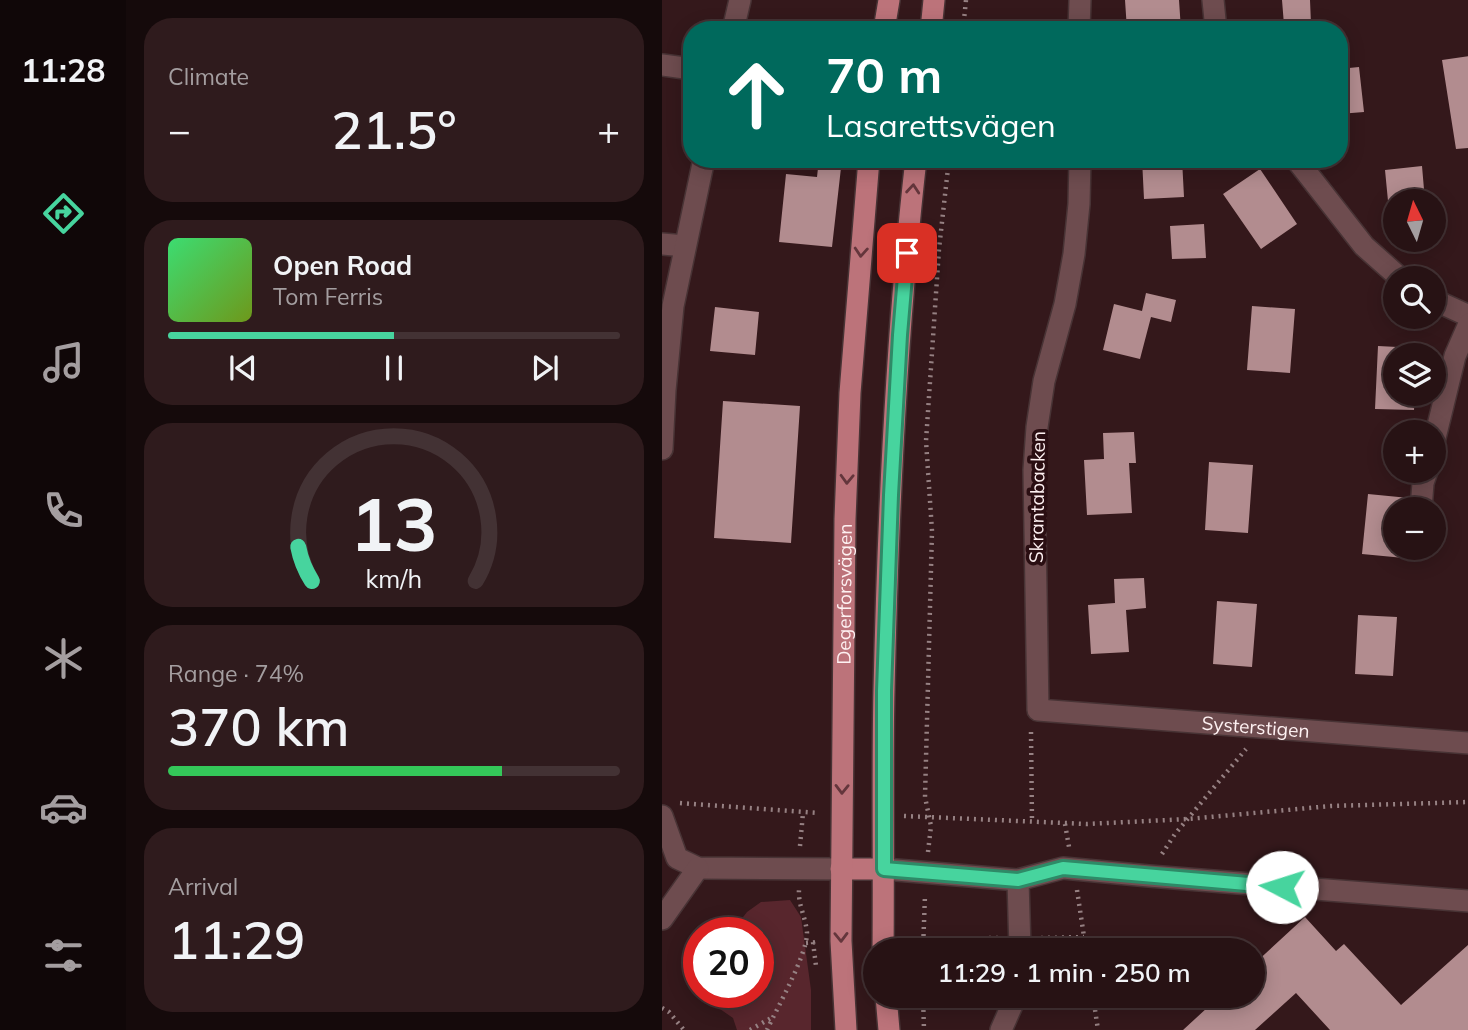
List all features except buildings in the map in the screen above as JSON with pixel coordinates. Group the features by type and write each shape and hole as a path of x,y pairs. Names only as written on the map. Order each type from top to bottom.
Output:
{"main road":[{"path":"886,21 889,0"},
{"path":"932,21 934,0"},
{"name":"Degerforsvägen","path":"846,1030 841,941 845,519 850,393 868,168"},
{"path":"883,938 884,691 891,495 900,335 915,168"},
{"path":"841,869 884,869"},
{"path":"887,1008 889,1030"}],"street":[{"path":"735,21 740,0"},
{"path":"1079,21 1080,0"},
{"path":"1213,0 1215,21"},
{"path":"662,65 683,68"},
{"path":"662,449 673,306 702,168"},
{"name":"Skrantabacken","path":"1039,710 1034,470 1037,427 1044,382 1065,304 1074,254 1080,168"},
{"path":"1303,168 1364,246 1386,266"},
{"path":"662,244 685,246"},
{"path":"1446,305 1469,316"},
{"path":"1439,420 1455,356 1469,324"},
{"name":"Systerstigen","path":"1039,710 1469,743"},
{"path":"667,809 677,858 698,867 841,869"},
{"path":"662,919 698,867"},
{"path":"884,869 1018,880 1063,868 1469,901"},
{"path":"1018,880 1020,938"},
{"path":"1002,1030 1012,1008"}],"path":[{"path":"964,21 966,0"},
{"path":"931,826 925,797 932,531 926,441 939,249 948,168"},
{"path":"1032,822 1031,735 1039,710"},
{"path":"1149,876 1175,834 1264,727"},
{"path":"929,817 1087,824 1188,819 1331,806 1469,802"},
{"path":"667,809 803,813"},
{"path":"1076,884 1084,938"},
{"path":"767,1030 806,943"},
{"path":"662,1008 669,1012 684,1030"},
{"path":"923,1008 924,1030"},
{"path":"1095,1008 1098,1030"},
{"path":"750,1030 773,1017"},
{"path":"677,1030 680,1024"}],"shaded area":[{"path":"790,900 801,917 811,990 811,1030 737,1030 733,1018 720,1009 774,1008 774,917 743,917 761,902"}],"route":[{"path":"907,253 891,495 884,691 884,869 1018,880 1063,868 1282,887"}]}
